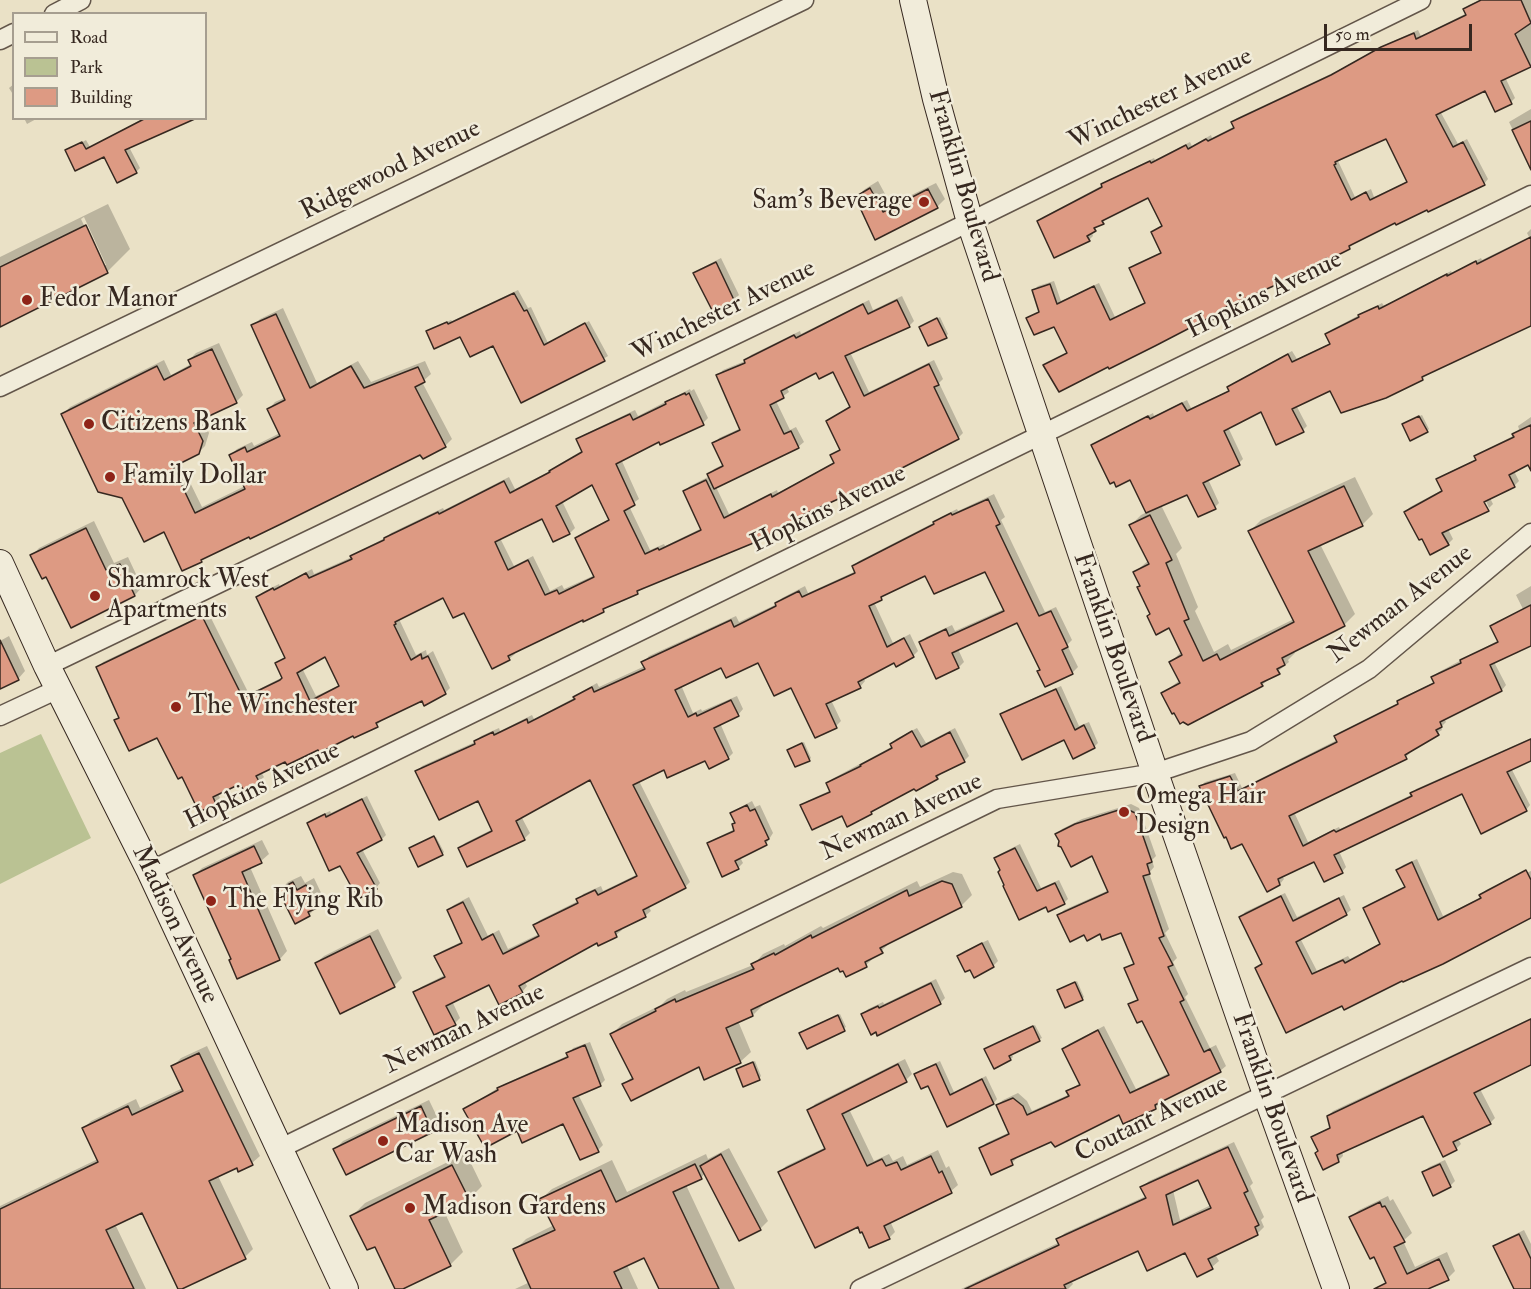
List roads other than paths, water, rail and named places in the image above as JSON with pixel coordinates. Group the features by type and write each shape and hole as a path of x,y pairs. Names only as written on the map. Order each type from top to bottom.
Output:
{"street":[{"path":"58,12 81,0"},
{"name":"Ridgewood Avenue","path":"0,387 804,0"},
{"name":"Franklin Boulevard","path":"913,0 936,99 970,222 1155,773 1336,1289"},
{"name":"Winchester Avenue","path":"0,716 53,677 1421,0"},
{"name":"Hopkins Avenue","path":"150,871 1531,195"},
{"name":"Newman Avenue","path":"279,1149 997,799 1155,773 1251,741 1369,669 1531,533"},
{"name":"Madison Avenue","path":"0,564 53,677 150,871 345,1289"},
{"name":"Coutant Avenue","path":"860,1289 1531,967"}],"place":[{"name":"Sam's Beverage","path":"924,202"},
{"name":"Fedor Manor","path":"27,300"},
{"name":"Citizens Bank","path":"89,424"},
{"name":"Family Dollar","path":"110,477"},
{"name":"Shamrock West Apartments","path":"95,596"},
{"name":"The Winchester","path":"176,707"},
{"name":"Omega Hair Design","path":"1124,812"},
{"name":"The Flying Rib","path":"211,901"},
{"name":"Madison Ave Car Wash","path":"383,1141"},
{"name":"Madison Gardens","path":"410,1208"}]}
